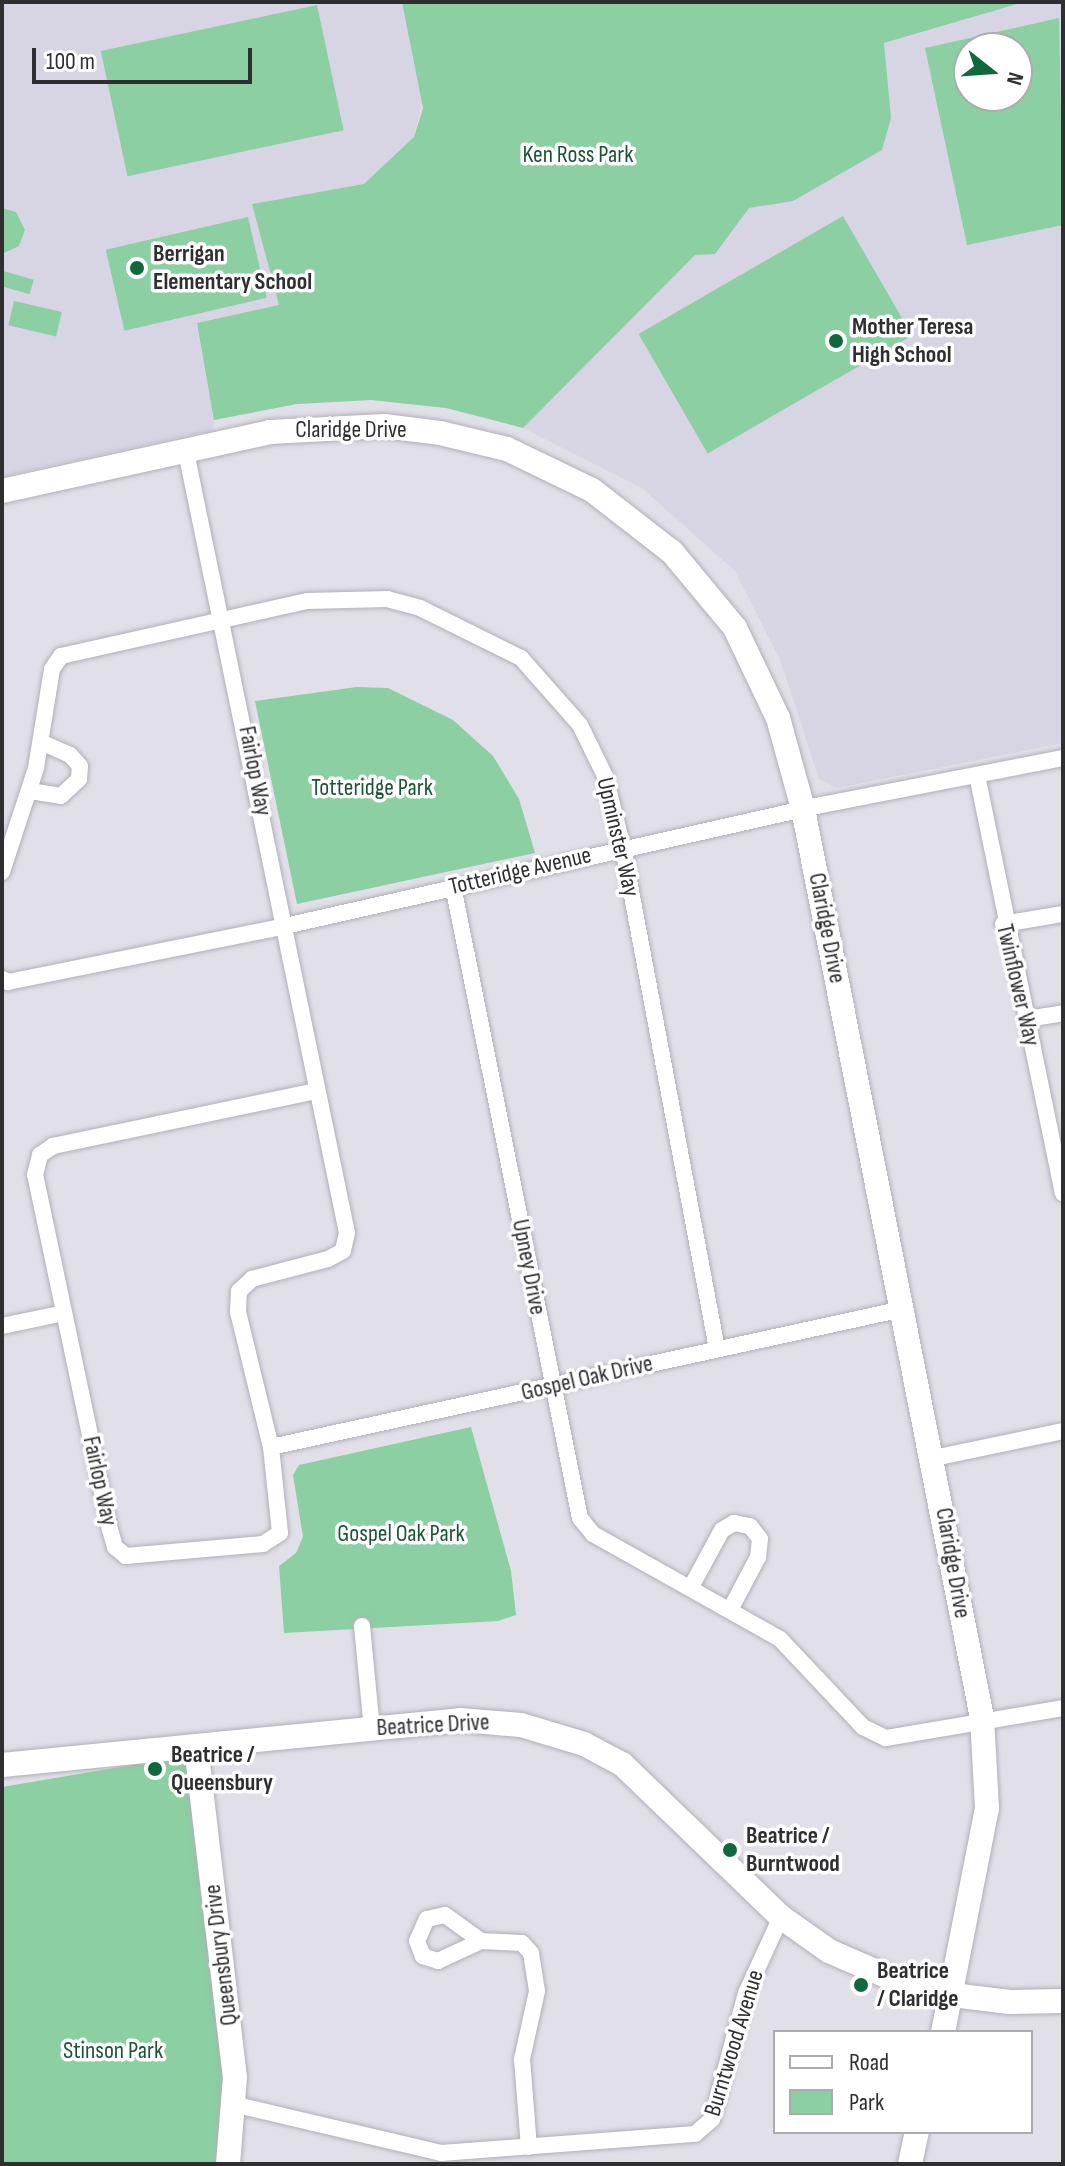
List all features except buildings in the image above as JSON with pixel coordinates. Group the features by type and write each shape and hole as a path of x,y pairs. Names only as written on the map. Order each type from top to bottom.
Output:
{"street":[{"name":"Claridge Drive","path":"2,491 270,432 384,426 507,449 592,490 672,552 735,628 778,718 803,809 934,1458 982,1718 987,1808 943,2030"},
{"name":"Fairlop Way","path":"186,452 223,618 347,1233 343,1251 328,1259 252,1279 239,1291 238,1312 271,1447 280,1533 263,1544 126,1556 115,1547 110,1530 35,1175 40,1155 53,1146 317,1091"},
{"name":"Upminster Way","path":"2,872 30,791 43,743 52,669 61,656 307,601 387,599 420,608 499,644 521,658 580,725 605,776 623,848 717,1349"},
{"path":"30,791 61,796 79,779 80,766 70,755 43,743"},
{"name":"Totteridge Avenue","path":"2,979 8,982 285,926 803,809 1063,758"},
{"name":"Twinflower Way","path":"977,775 1003,924 1056,1118 1063,1193"},
{"name":"Upney Drive","path":"453,886 580,1518 593,1534 780,1639 863,1727 886,1738 982,1718 1063,1708"},
{"path":"1003,924 1063,914"},
{"path":"1027,1019 1063,1013"},
{"name":"Gospel Oak Drive","path":"271,1447 903,1309"},
{"path":"2,1326 64,1313"},
{"path":"934,1458 1063,1431"},
{"path":"691,1587 722,1530 734,1523 750,1526 760,1539 758,1557 730,1610"},
{"path":"362,1626 372,1729"},
{"name":"Beatrice Drive","path":"2,1765 460,1720 502,1722 594,1748 657,1792 781,1917 852,1963 952,1995 1010,2002 1063,2001"},
{"name":"Queensbury Drive","path":"196,1746 237,2105 228,2164"},
{"name":"Burntwood Avenue","path":"237,2105 441,2153 695,2134 708,2126 746,1993 781,1917"},
{"path":"481,1941 522,1943 537,1966 537,1991 522,2059 529,2147"},
{"path":"910,2164 917,2134"}],"shaded area":[{"path":"2,2 405,2 424,94 414,137 280,305 197,323 215,417 213,430 2,476"},
{"name":"Mother Teresa High School","path":"1024,2 1063,2 1063,743 837,788 819,779 781,662 735,571 642,488 523,428 694,255 871,47"}],"green space":[{"name":"Ken Ross Park","path":"402,2 1024,2 884,43 891,118 882,150 793,201 749,208 715,254 695,255 523,428 446,408 371,400 297,404 214,420 197,323 279,305 252,204 364,184 414,137 423,108"},
{"path":"317,5 344,130 127,176 101,51"},
{"path":"1059,18 1063,225 967,245 925,48 953,42 953,112 1033,112 1033,32 996,32"},
{"path":"2,208 16,212 25,230 19,246 4,253"},
{"path":"843,216 912,336 708,454 639,334"},
{"path":"248,217 267,298 124,331 106,250"},
{"path":"3,271 34,280 30,294 2,286"},
{"path":"14,301 62,312 56,336 8,325"},
{"name":"Totteridge Park","path":"357,687 388,688 453,720 493,756 519,799 535,853 297,904 255,701"},
{"name":"Gospel Oak Park","path":"471,1427 511,1571 516,1615 498,1621 284,1633 279,1566 296,1553 303,1537 293,1475 299,1465"},
{"name":"Stinson Park","path":"185,1756 228,2090 219,2164 2,2164 2,1787"}],"place":[{"name":"Berrigan Elementary School","path":"137,268"},
{"name":"Mother Teresa High School","path":"836,341"},
{"name":"Beatrice / Queensbury","path":"155,1769"},
{"name":"Beatrice / Burntwood","path":"730,1850"},
{"name":"Beatrice / Claridge","path":"861,1985"}]}
